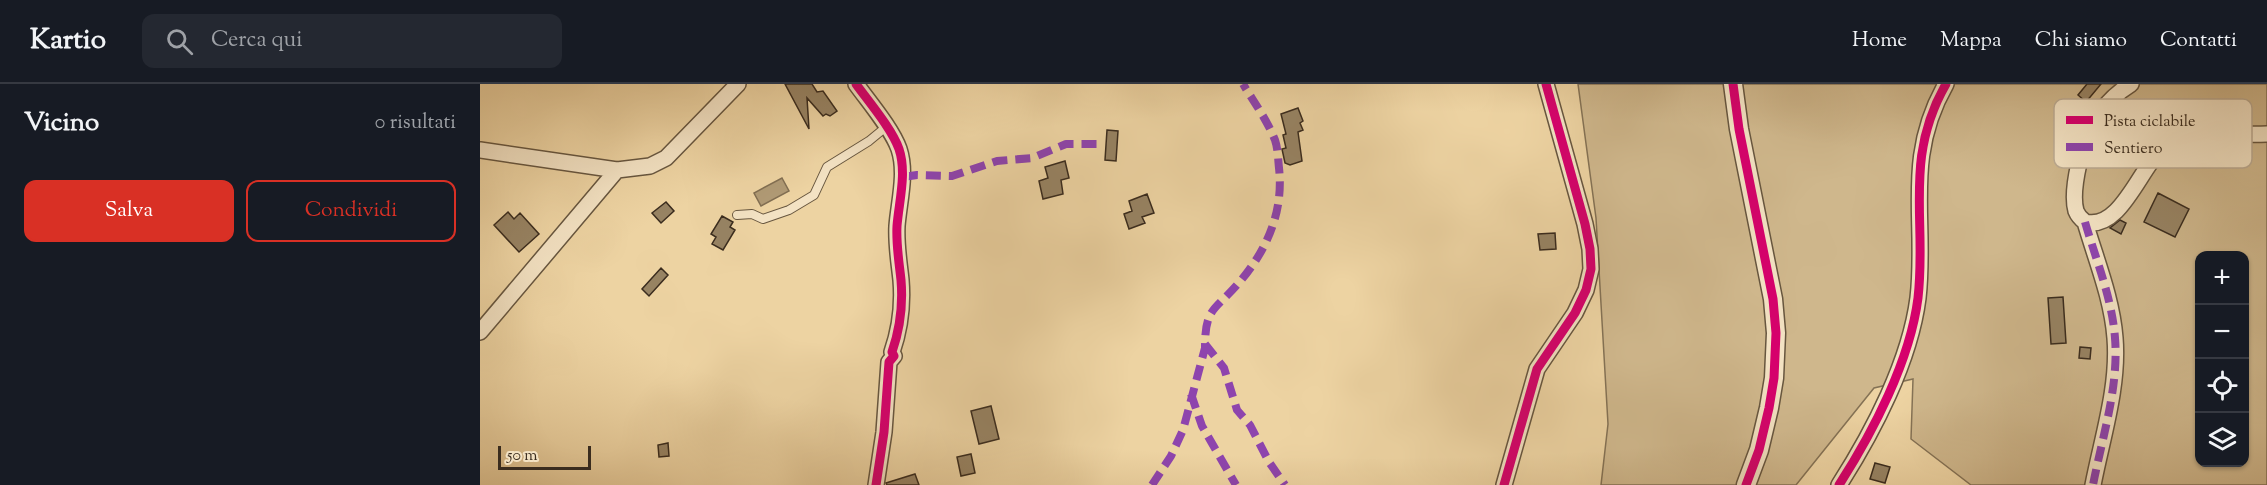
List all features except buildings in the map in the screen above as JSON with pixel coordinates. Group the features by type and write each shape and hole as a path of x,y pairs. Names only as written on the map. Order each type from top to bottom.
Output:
{"street":[{"path":"480,150 616,170 650,166 666,158 738,84"},
{"path":"856,84 894,138 899,148 903,173 896,255 901,279 901,310 892,352 894,356 890,362 884,432 876,485"},
{"path":"1504,485 1537,369 1575,313 1586,290 1591,269 1588,233 1546,84"},
{"path":"1733,84 1739,129 1772,292 1776,333 1770,398 1761,443 1746,485"},
{"path":"1839,485 1887,396 1911,333 1919,286 1918,194 1921,159 1930,120 1946,84"},
{"path":"2113,99 2131,84"},
{"path":"2252,134 2267,134"},
{"path":"2080,168 2075,197 2077,213 2085,222 2109,299 2115,343 2112,387 2093,485"},
{"path":"2085,222 2100,222 2111,215 2128,197 2147,168"},
{"path":"480,332 616,170"}],"lane":[{"path":"737,215 752,214 763,219 789,210 814,195 827,167 886,127"}],"shaded area":[{"path":"1578,84 2267,84 2267,485 1971,485 1911,439 1913,379 1874,388 1796,485 1601,485 1608,424 1596,218"},
{"path":"782,178 789,191 761,206 754,193"}],"marked path":[{"path":"1152,485 1171,456 1183,430 1205,348 1209,317 1256,259 1276,216 1280,185 1276,143 1243,84"},
{"path":"903,177 952,176 997,161 1032,158 1066,144 1098,144"},
{"path":"2085,222 2111,308 2116,356 2109,412 2093,485"},
{"path":"1205,344 1224,368 1237,410 1250,425 1269,462 1285,485"},
{"path":"1191,394 1202,426 1236,485"}],"cycle path":[{"path":"856,84 891,133 899,149 902,168 897,233 902,289 901,307 892,352 894,356 889,362 884,432 876,485"},
{"path":"1504,485 1537,369 1575,313 1586,290 1591,269 1585,224 1546,84"},
{"path":"1733,84 1739,129 1773,299 1776,333 1774,378 1769,408 1759,450 1746,485"},
{"path":"1839,485 1877,419 1898,371 1914,322 1920,269 1921,164 1925,138 1933,112 1946,84"}]}
